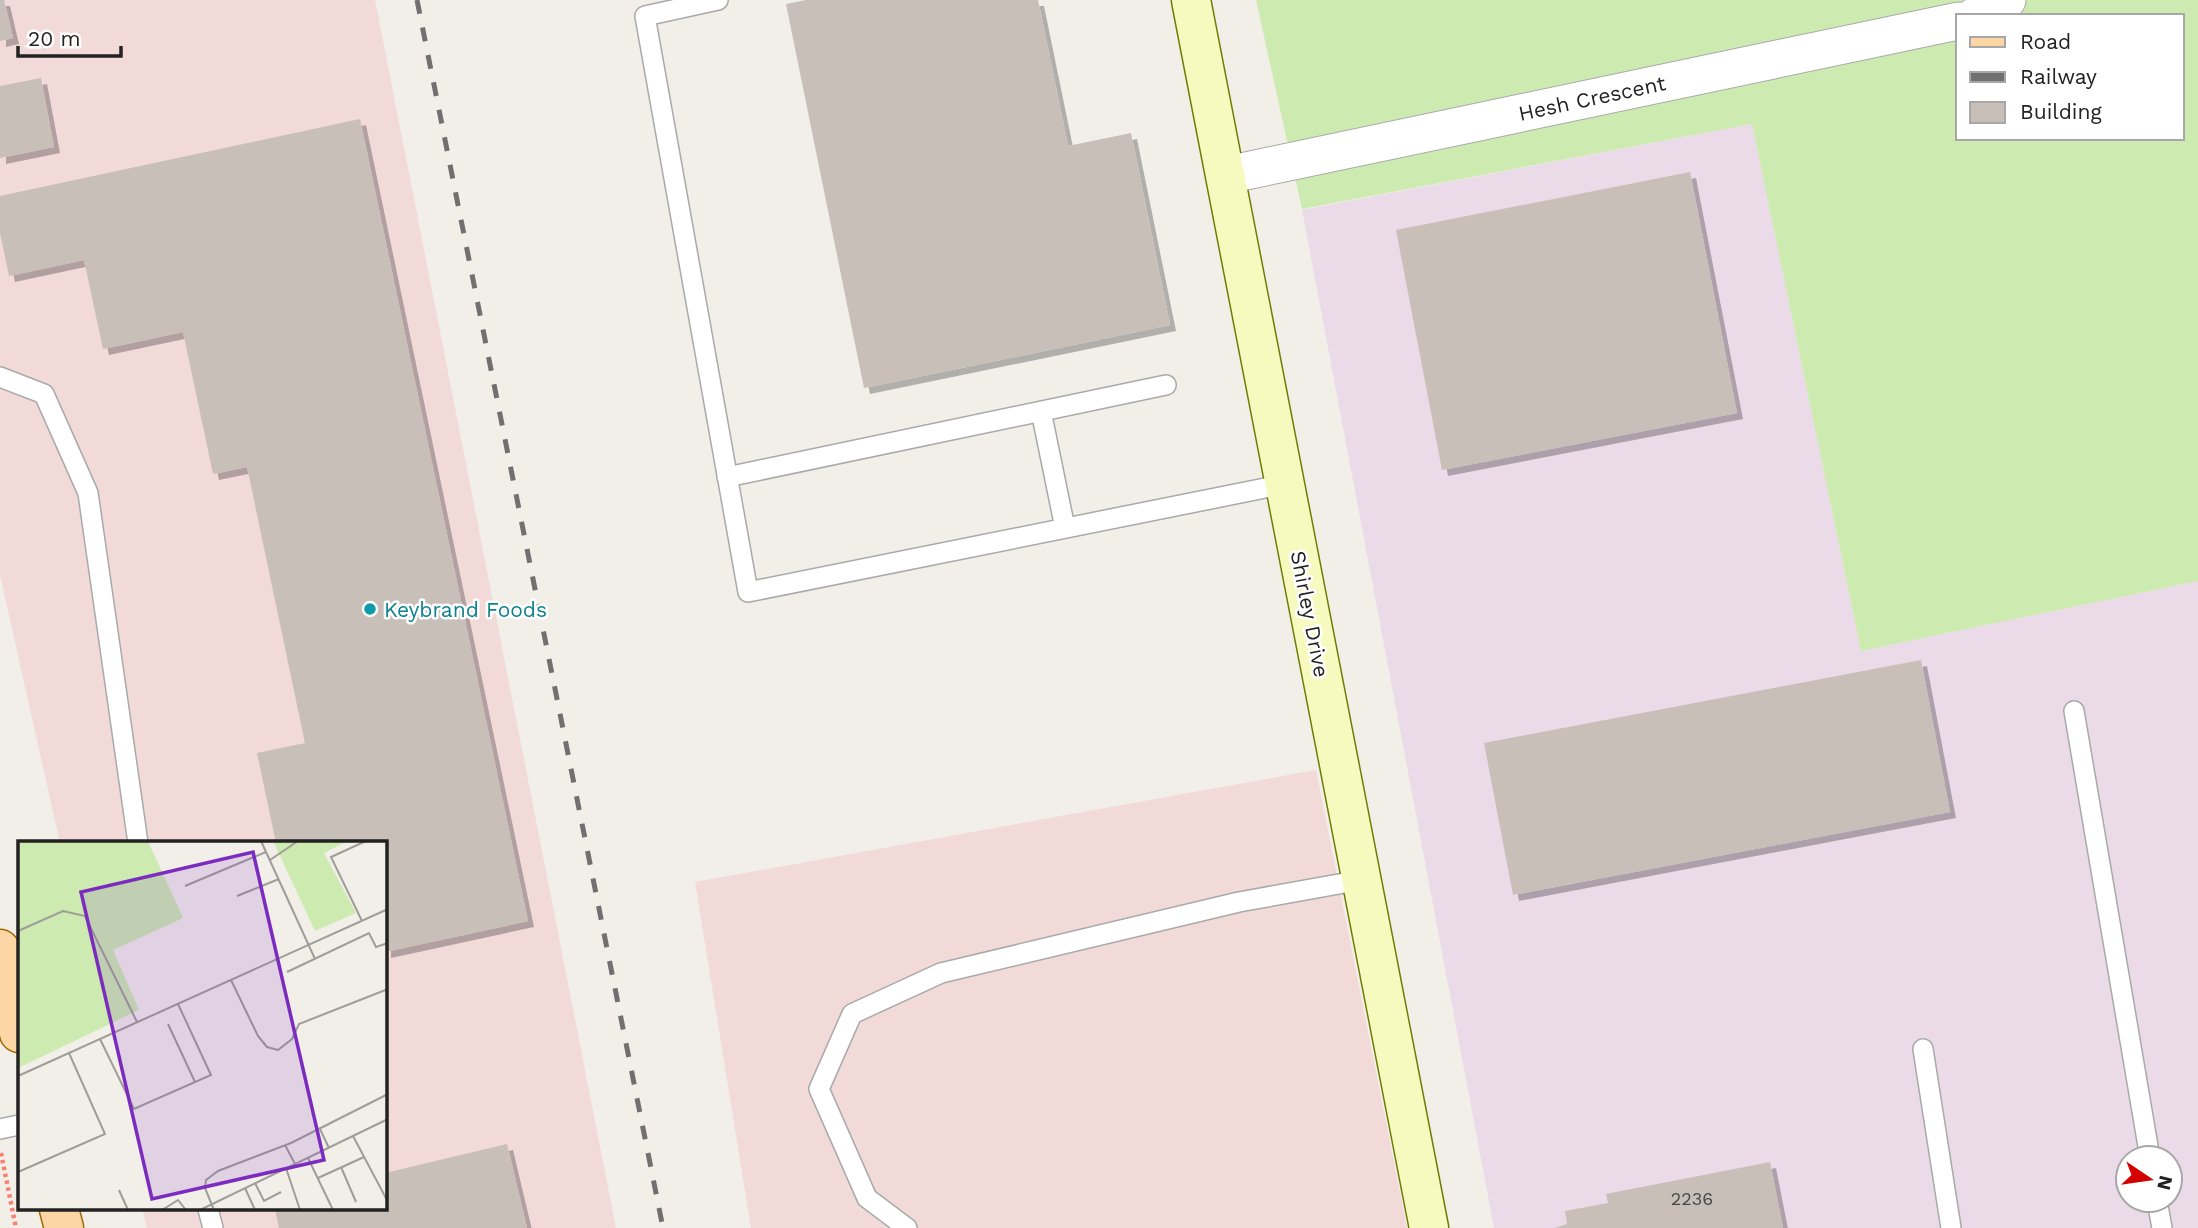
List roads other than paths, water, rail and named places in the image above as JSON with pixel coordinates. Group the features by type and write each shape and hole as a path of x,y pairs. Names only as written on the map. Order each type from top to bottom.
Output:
{"main road":[{"path":"0,952 18,1023"},
{"path":"60,1210 64,1228"}],"street":[{"name":"Shirley Drive","path":"1191,0 1429,1228"},
{"path":"1979,14 2007,0"},
{"name":"Hesh Crescent","path":"1227,175 1956,21"}],"lane":[{"path":"718,0 645,16 748,592 1285,484"},
{"path":"0,377 44,394 88,493 138,841"},
{"path":"727,477 1166,385"},
{"path":"1041,411 1065,528"},
{"path":"2074,711 2148,1144"},
{"path":"907,1228 867,1198 819,1088 852,1014 940,973 1239,902 1361,880"},
{"path":"1923,1049 1951,1228"},
{"path":"0,1129 18,1125"},
{"path":"208,1210 213,1228"}],"railway":[{"path":"417,0 663,1228"}],"place":[{"name":"Keybrand Foods","path":"370,609"}]}
